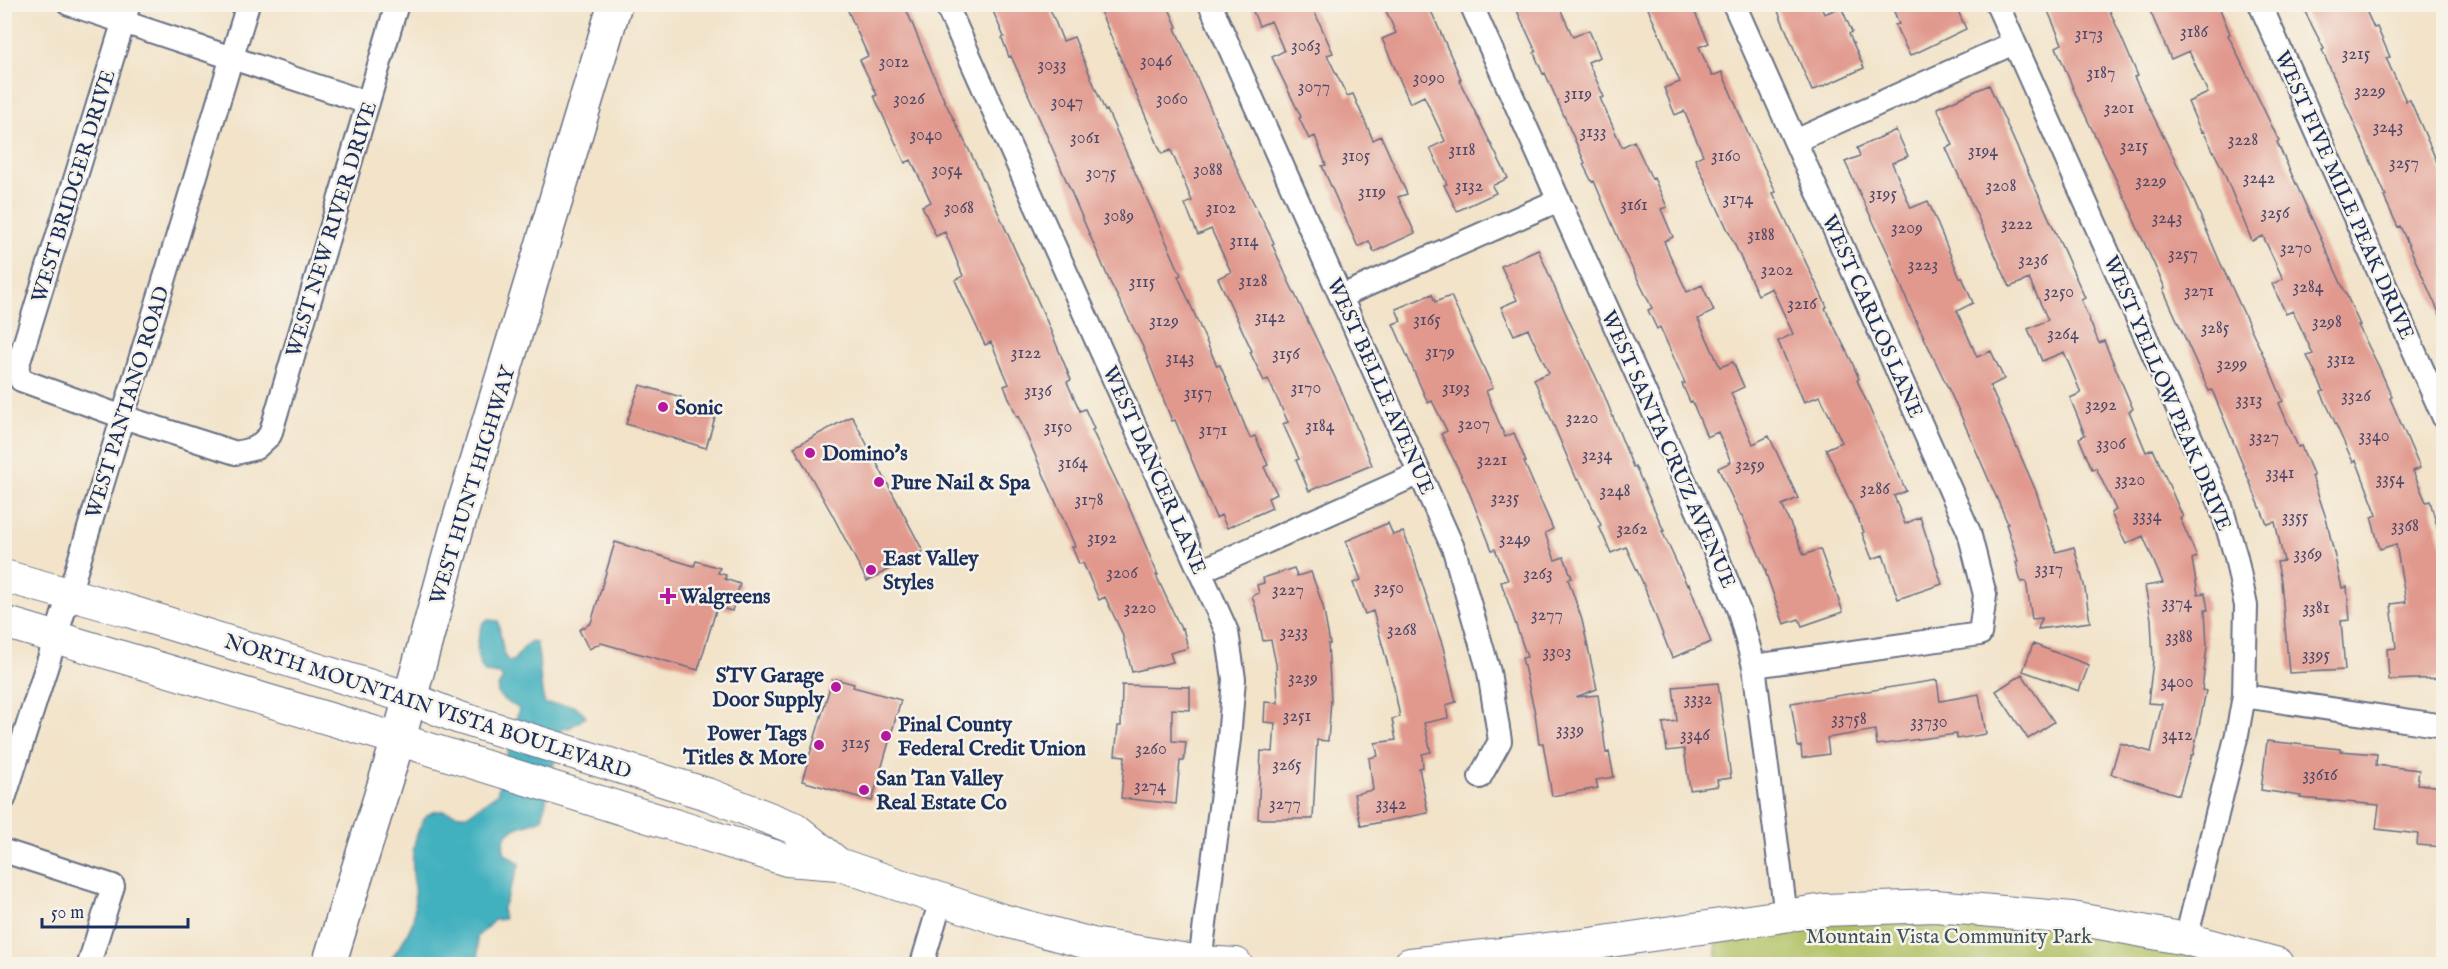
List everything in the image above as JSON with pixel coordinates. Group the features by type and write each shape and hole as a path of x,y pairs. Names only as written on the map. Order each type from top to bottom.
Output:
{"main road":[{"name":"WEST HUNT HIGHWAY","path":"329,964 398,739 456,531 615,4"}],"street":[{"path":"69,4 126,13 232,58 368,103"},
{"name":"WEST PANTANO ROAD","path":"4,799 56,637 248,4"},
{"name":"WEST NEW RIVER DRIVE","path":"123,417 236,453 256,448 270,435 398,4"},
{"name":"WEST DANCER LANE","path":"946,4 1227,632 1234,679 1229,739 1200,962"},
{"name":"WEST BELLE AVENUE","path":"1210,4 1342,296 1418,474 1454,550 1489,672 1500,741 1480,777"},
{"name":"WEST SANTA CRUZ AVENUE","path":"1471,4 1709,536 1739,611 1754,666 1786,916"},
{"name":"WEST CARLOS LANE","path":"1734,4 1969,532 1985,595 1980,634 1754,666"},
{"name":"WEST YELLOW PEAK DRIVE","path":"1997,4 2220,503 2236,557 2246,606 2244,696 2237,734 2186,939"},
{"name":"WEST FIVE MILE PEAK DRIVE","path":"2260,4 2444,418"},
{"name":"WEST BRIDGER DRIVE","path":"123,417 21,380 17,368 126,13"},
{"path":"1795,141 2014,43"},
{"path":"1342,296 1559,200"},
{"path":"1201,571 1418,474"},
{"name":"NORTH MOUNTAIN VISTA BOULEVARD","path":"4,576 410,698 458,717 710,795 795,828 838,864"},
{"name":"NORTH MOUNTAIN VISTA BOULEVARD","path":"4,622 398,739 787,860 838,864 941,900 1092,944 1200,962 1236,964"},
{"path":"2244,696 2444,726"},
{"path":"4,851 113,886 89,964"},
{"path":"922,964 941,900"},
{"path":"1410,964 1584,955 1825,910 1935,906 2072,918 2186,939 2278,964"}],"green space":[{"name":"Mountain Vista Community Park","path":"1935,906 2278,964 1718,964 1715,926"}],"water":[{"path":"488,620 498,621 504,655 508,661 513,661 527,644 532,641 536,642 541,690 545,704 573,706 586,717 569,728 562,727 542,819 514,829 505,838 503,845 505,854 520,863 502,910 504,919 494,920 477,937 478,956 484,964 388,964 405,938 413,920 415,896 413,852 415,840 424,819 435,811 467,815 497,794 519,709 499,695 499,685 503,679 500,674 485,672 481,667 477,648 483,623"}],"building":[{"path":"845,4 904,4 944,100 980,172 1045,317 1071,380 1067,382 1080,411 1085,409 1094,429 1092,430 1158,575 1156,575 1181,629 1183,628 1188,648 1170,653 1173,662 1132,672 1122,633 1105,597 1099,600 1083,563 1079,564 1072,547 1075,546 1004,386 1009,384 991,342 985,345 955,280 963,276 945,232 936,236 922,206 931,202 911,160 905,163 874,96 877,95 860,60 868,56"},
{"path":"990,4 1048,4 1063,41 1074,37 1105,111 1107,110 1181,275 1178,276 1217,366 1220,365 1250,438 1255,436 1268,465 1264,467 1277,494 1268,498 1272,508 1227,528 1221,515 1216,518 1175,420 1172,421 1143,347 1110,282 1044,129 1011,56 1009,57 1002,38 1004,37"},
{"path":"1097,4 1167,4 1177,27 1175,28 1242,180 1274,243 1272,244 1340,388 1372,465 1309,491 1296,460 1299,459 1283,424 1288,422 1268,379 1264,381 1218,278 1231,272 1211,229 1198,235 1185,204 1192,201 1171,150 1162,154"},
{"path":"1250,4 1311,4 1333,53 1327,55 1347,96 1353,94 1373,140 1381,136 1407,194 1398,197 1415,233 1374,252 1369,241 1358,247 1322,166 1326,165 1315,136 1309,139 1272,57 1284,51 1271,21 1259,26"},
{"path":"1383,4 1428,4 1461,79 1459,80 1508,178 1492,186 1496,193 1457,211 1430,148 1445,141 1424,96 1410,103 1382,39 1396,33"},
{"path":"1514,4 1558,4 1573,37 1589,30 1600,57 1588,62 1604,97 1600,98 1622,147 1634,141 1652,179 1654,178 1667,207 1661,209 1673,237 1664,241 1667,249 1687,292 1702,285 1714,311 1698,319 1720,367 1733,362 1744,387 1731,393 1753,444 1769,436 1798,498 1782,505 1804,555 1820,549 1843,612 1802,626 1799,619 1784,624 1766,571 1742,515 1718,468 1731,462 1718,432 1707,437 1692,401 1690,402 1682,384 1685,383 1660,327 1657,329 1648,310 1652,308 1625,254 1594,181 1592,182 1583,164 1585,163 1545,73 1543,74 1534,53 1536,52"},
{"path":"1646,4 1691,4 1709,43 1699,47 1712,76 1722,72 1776,192 1773,193 1851,360 1859,379 1857,380 1906,491 1894,496 1905,524 1920,517 1942,584 1898,599 1883,555 1872,559 1862,533 1864,532 1826,449 1842,442 1820,396 1804,402 1778,341 1793,334 1772,288 1758,295 1695,159 1703,155 1684,111 1675,115 1664,88 1680,82"},
{"path":"1775,4 1820,4 1824,14 1841,7 1852,32 1849,34 1864,68 1812,91"},
{"path":"1891,4 1955,4 1966,29 1910,56 1895,25 1899,24"},
{"path":"2045,4 2107,4 2138,76 2134,77 2186,182 2271,372 2283,401 2279,403 2298,447 2301,446 2314,476 2312,476 2326,518 2342,588 2347,587 2350,620 2341,621 2345,670 2289,673 2281,581 2277,562 2284,561 2275,522 2267,524 2212,390 2209,391 2133,215 2078,100 2056,47 2062,44"},
{"path":"2147,4 2218,4 2230,34 2228,35 2279,141 2277,142 2379,367 2420,468 2413,471 2426,502 2430,501 2443,548 2444,678 2389,680 2387,649 2396,648 2391,604 2406,602 2396,544 2380,549 2371,517 2377,515 2356,460 2353,462 2321,392 2324,391 2307,356 2313,354 2293,311 2286,314 2272,284 2283,279 2263,236 2252,241 2222,168 2203,131 2201,132 2188,102 2208,93 2189,51 2171,59"},
{"path":"2301,4 2363,4 2374,28 2377,27 2390,57 2386,58 2406,101 2410,100 2444,178 2444,324 2400,226 2398,227 2384,197 2386,196 2322,50 2324,49"},
{"path":"1989,85 2085,298 2081,300 2099,343 2104,341 2133,409 2129,411 2146,452 2153,449 2183,517 2180,518 2197,557 2192,559 2198,594 2205,593 2208,610 2205,610 2207,646 2202,690 2206,691 2193,755 2191,755 2179,795 2111,774 2120,743 2151,752 2162,704 2148,703 2153,661 2151,619 2145,586 2163,583 2143,536 2126,544 2111,513 2116,510 2096,468 2092,469 2079,438 2085,435 2070,398 2081,393 2064,352 2042,361 2028,329 2048,320 2029,279 2010,287 1946,148 1953,145 1937,108"},
{"path":"1896,130 1908,156 1892,163 1911,208 1928,201 1960,278 1962,277 1973,303 1957,311 1977,357 1991,351 2004,379 1990,386 2036,491 2056,552 2074,547 2085,589 2090,622 2038,629 2042,618 2032,619 2026,581 2021,582 2016,562 2018,561 2006,524 2008,524 1958,409 1911,310 1888,253 1845,162 1860,156 1857,148"},
{"path":"1538,249 1603,392 1633,467 1635,466 1687,585 1689,584 1711,642 1672,658 1626,547 1611,553 1599,526 1601,525 1579,479 1577,480 1534,379 1549,373 1528,329 1514,335 1501,307 1517,300 1501,266"},
{"path":"1432,294 1435,302 1451,296 1493,388 1486,391 1505,437 1514,433 1553,529 1545,533 1555,560 1564,557 1572,578 1568,579 1582,620 1597,689 1576,697 1598,695 1606,753 1609,752 1614,777 1596,780 1598,788 1552,796 1543,743 1539,744 1535,713 1522,658 1527,657 1501,582 1508,580 1495,549 1492,550 1467,487 1441,434 1447,431 1432,401 1428,403 1393,324 1401,321 1396,309"},
{"name":"Sonic","path":"640,385 681,397 679,403 716,414 706,448 626,424"},
{"path":"852,416 923,551 867,581 794,447"},
{"path":"1388,523 1393,535 1403,532 1411,550 1443,647 1456,702 1446,705 1448,718 1424,723 1431,752 1422,754 1423,767 1419,768 1428,813 1361,826 1354,794 1373,790 1369,758 1378,756 1375,743 1396,740 1392,719 1400,717 1373,611 1365,614 1353,583 1361,580 1346,541"},
{"name":"Walgreens","path":"615,542 694,566 696,561 720,568 718,573 726,575 725,579 740,584 732,611 717,607 698,670 601,643 589,649 579,630 591,623"},
{"path":"1294,568 1297,576 1311,572 1323,606 1330,644 1328,644 1331,700 1328,741 1317,740 1313,819 1258,819 1261,751 1273,752 1275,723 1264,722 1265,702 1278,703 1276,664 1271,640 1263,641 1252,596 1259,593 1257,585 1264,583 1263,578"},
{"path":"2033,644 2089,665 2079,691 2023,671"},
{"path":"2022,674 2054,722 2028,739 1996,691"},
{"path":"832,680 854,684 853,687 901,700 872,801 802,781"},
{"path":"1937,680 1940,701 1979,694 1986,734 1957,739 1956,734 1877,745 1875,730 1827,738 1829,754 1802,758 1791,703"},
{"path":"1718,683 1731,778 1717,780 1718,786 1690,790 1684,749 1667,751 1663,723 1677,721 1673,687"},
{"path":"1122,685 1190,687 1190,710 1172,709 1172,741 1186,742 1184,761 1180,761 1176,804 1121,798 1125,756 1115,755 1118,726 1121,726"},
{"path":"2267,741 2377,754 2376,765 2419,770 2417,784 2444,787 2444,847 2417,845 2418,834 2376,829 2379,805 2300,798 2301,796 2261,790"}],"place":[{"name":"Sonic","path":"663,407"},
{"name":"Domino's","path":"810,453"},
{"name":"Pure Nail & Spa","path":"879,482"},
{"name":"East Valley Styles","path":"871,570"},
{"name":"Walgreens","path":"668,596"},
{"name":"STV Garage Door Supply","path":"836,687"},
{"name":"Pinal County Federal Credit Union","path":"886,736"},
{"name":"Power Tags Titles & More","path":"819,745"},
{"name":"San Tan Valley Real Estate Co","path":"864,790"}]}
